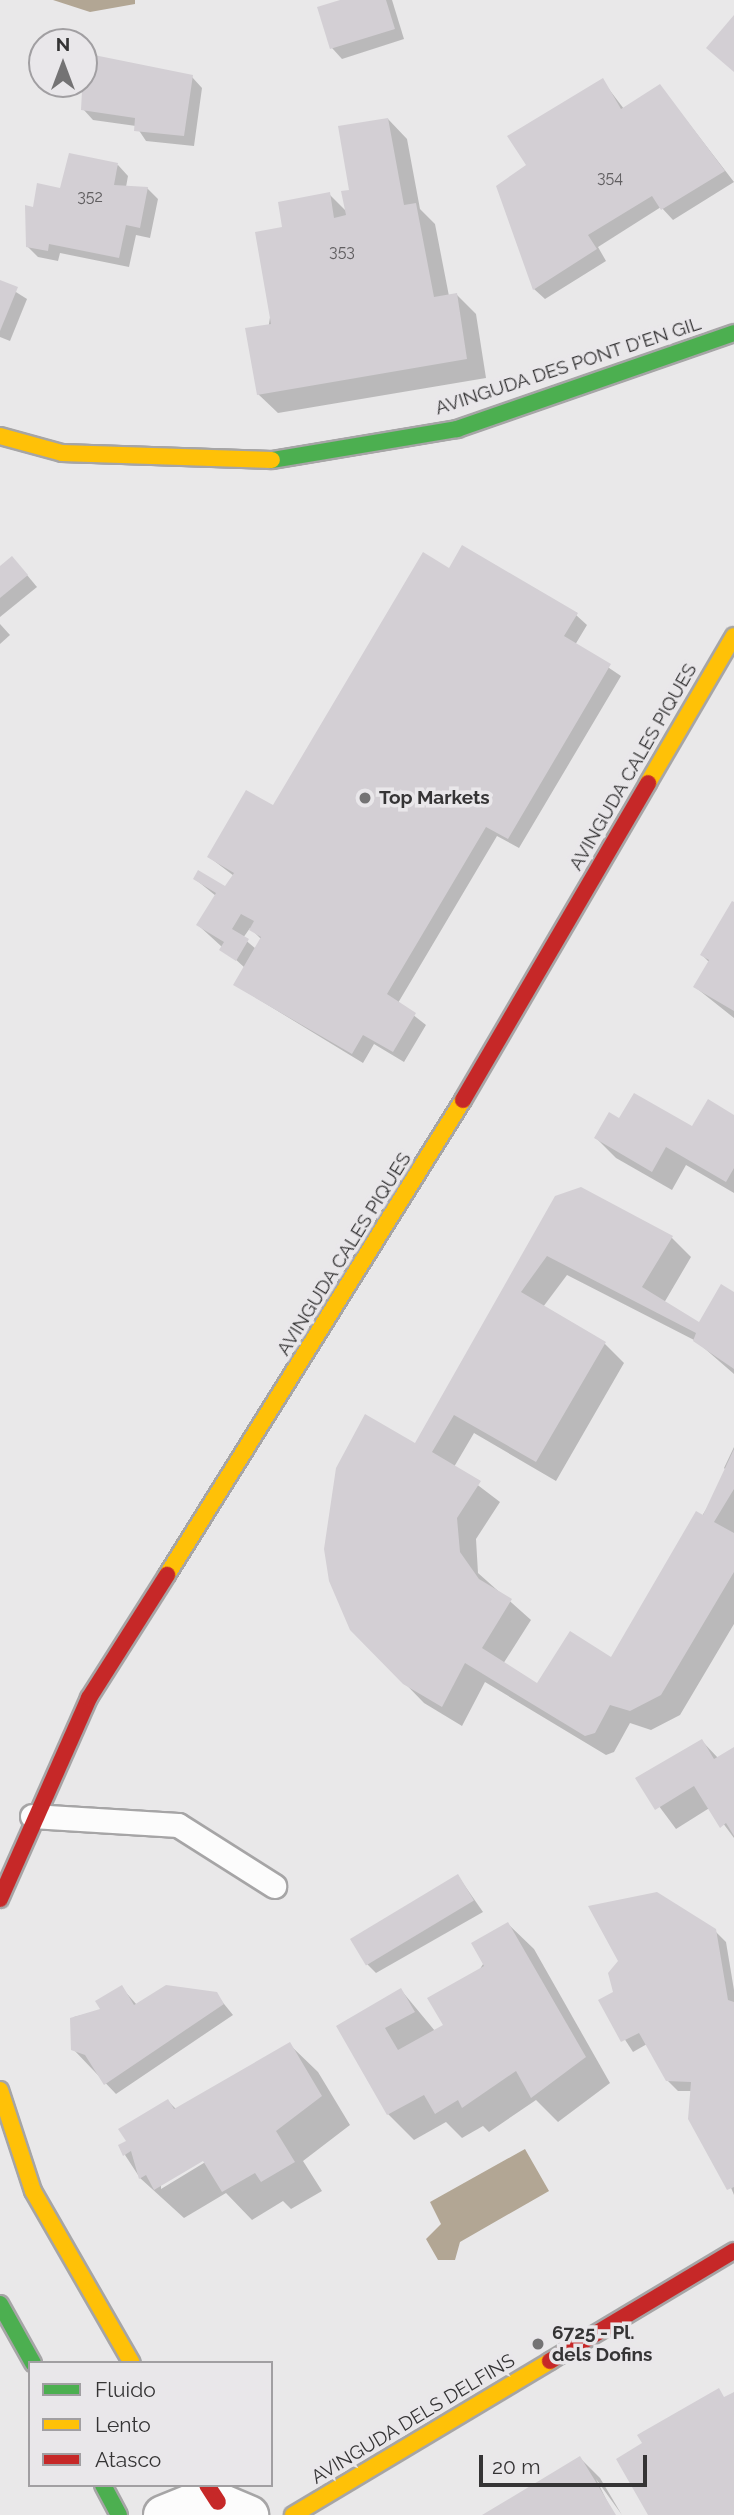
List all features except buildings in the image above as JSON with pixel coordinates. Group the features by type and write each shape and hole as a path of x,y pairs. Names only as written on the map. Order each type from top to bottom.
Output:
{"street":[{"name":"AVINGUDA DES PONT D'EN GIL","path":"0,436 62,453 267,461 457,429 734,332"},
{"name":"AVINGUDA CALES PIQUES","path":"0,1899 32,1816 89,1698 418,1177 734,636"},
{"path":"0,2090 33,2191 131,2361"},
{"name":"AVINGUDA DELS DELFINS","path":"293,2515 734,2251"},
{"path":"0,2304 32,2361"},
{"path":"104,2487 119,2515"},
{"path":"163,2515 192,2503 224,2501"}],"lane":[{"path":"32,1816 178,1825 274,1886"}],"shaded area":[{"path":"53,0 135,0 135,4 90,12"},
{"path":"525,2149 549,2191 460,2242 455,2260 438,2260 426,2239 441,2224 430,2202"}],"traffic: fast":[{"path":"272,460 457,429 734,333"},
{"path":"0,2304 32,2361"},
{"path":"104,2487 119,2515"}],"traffic: slow":[{"path":"0,436 62,453 272,460"},
{"path":"648,783 734,636"},
{"path":"167,1575 463,1100"},
{"path":"0,2090 33,2191 131,2361"},
{"path":"293,2515 550,2361"}],"traffic: jam":[{"path":"463,1100 648,783"},
{"path":"0,1899 89,1698 167,1575"},
{"path":"550,2361 734,2251"},
{"path":"208,2487 218,2502"}],"place":[{"name":"Top Markets","path":"365,798"},
{"name":"6725 - Pl. dels Dofins","path":"538,2344"}]}
